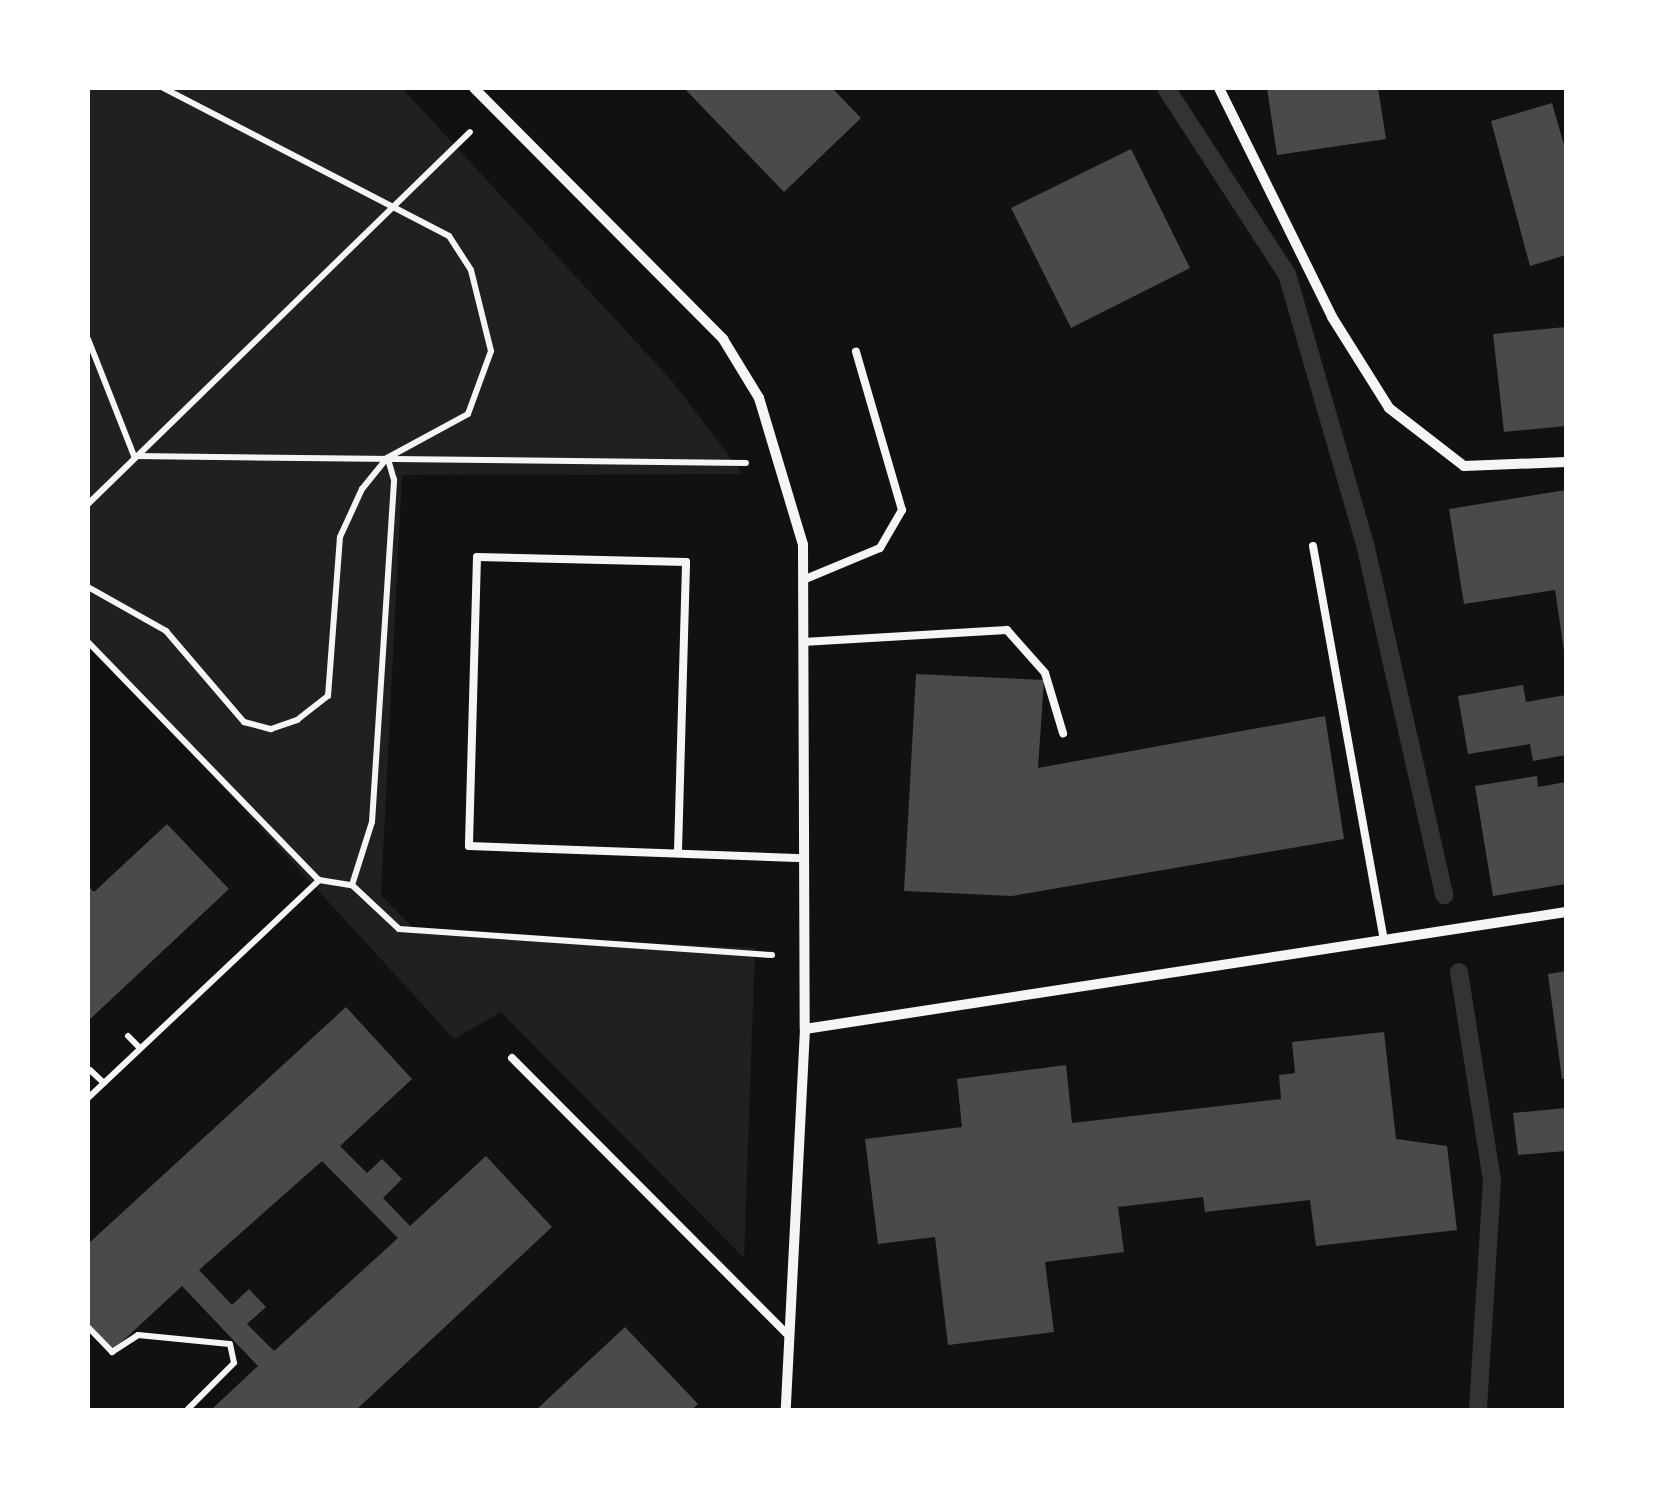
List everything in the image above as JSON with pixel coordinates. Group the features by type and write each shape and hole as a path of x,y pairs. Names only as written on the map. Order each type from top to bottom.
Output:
{"street":[{"path":"474,88 722,339 780,454 803,580 805,1030 786,1410"},
{"path":"1219,88 1332,317 1390,408 1464,466 1566,462"},
{"path":"805,1030 1566,912"}],"lane":[{"path":"803,580 880,548 902,510 856,352"},
{"path":"1313,546 1384,941"},
{"path":"678,851 686,562 477,556 469,846 804,858"},
{"path":"803,642 1007,630 1045,674 1063,733"},
{"path":"512,1058 788,1335"}],"path":[{"path":"88,587 166,631 244,722 270,728 297,720 328,696 340,537 388,458 468,414 491,350 471,270 449,236 394,204 163,88"},
{"path":"88,504 494,108"},
{"path":"88,339 134,456"},
{"path":"134,456 756,461"},
{"path":"352,885 372,822 394,480 388,458"},
{"path":"88,642 320,880 352,885 399,930 804,958"},
{"path":"88,1098 320,880"},
{"path":"128,1036 140,1048"},
{"path":"90,1070 104,1083"},
{"path":"88,1327 112,1352 138,1335 230,1344 234,1363 187,1410"}],"shaded area":[{"path":"88,88 402,88 672,381 743,474 402,475 381,895 418,933 755,948 744,1258 501,1012 454,1039 88,639"}],"building":[{"path":"684,88 832,88 861,118 784,192"},
{"path":"1267,88 1378,88 1386,139 1277,155"},
{"path":"1552,103 1566,152 1566,255 1530,266 1491,121"},
{"path":"1131,149 1190,268 1071,328 1011,208"},
{"path":"1566,327 1566,426 1504,432 1493,334"},
{"path":"1566,490 1564,651 1555,590 1464,604 1449,509"},
{"path":"916,674 1044,680 1038,768 1325,716 1344,839 1012,896 904,891"},
{"path":"1523,685 1526,702 1566,695 1566,755 1533,761 1530,744 1468,754 1458,696"},
{"path":"1537,776 1538,787 1566,782 1566,884 1493,896 1475,786"},
{"path":"167,824 229,889 88,1021 88,886 94,892"},
{"path":"1566,971 1566,1079 1562,1079 1548,974"},
{"path":"346,1007 412,1079 340,1146 367,1173 382,1159 402,1179 383,1198 410,1226 486,1156 552,1227 356,1410 211,1410 258,1366 182,1286 113,1350 88,1322 88,1244","holes":["322,1161 398,1238 274,1351 247,1324 266,1307 249,1289 232,1305 199,1270"]},
{"path":"1384,1032 1396,1139 1447,1146 1457,1230 1316,1246 1310,1200 1205,1212 1203,1197 1118,1207 1124,1252 1045,1262 1054,1332 948,1345 935,1237 878,1244 865,1139 962,1127 957,1079 1066,1065 1072,1123 1281,1099 1279,1075 1295,1073 1292,1042"},
{"path":"1566,1108 1566,1151 1518,1155 1513,1113"},
{"path":"625,1327 698,1404 691,1410 536,1410"}],"waterway":[{"path":"1166,88 1287,274 1366,548 1444,895"},
{"path":"1459,972 1492,1180 1478,1410"}]}
